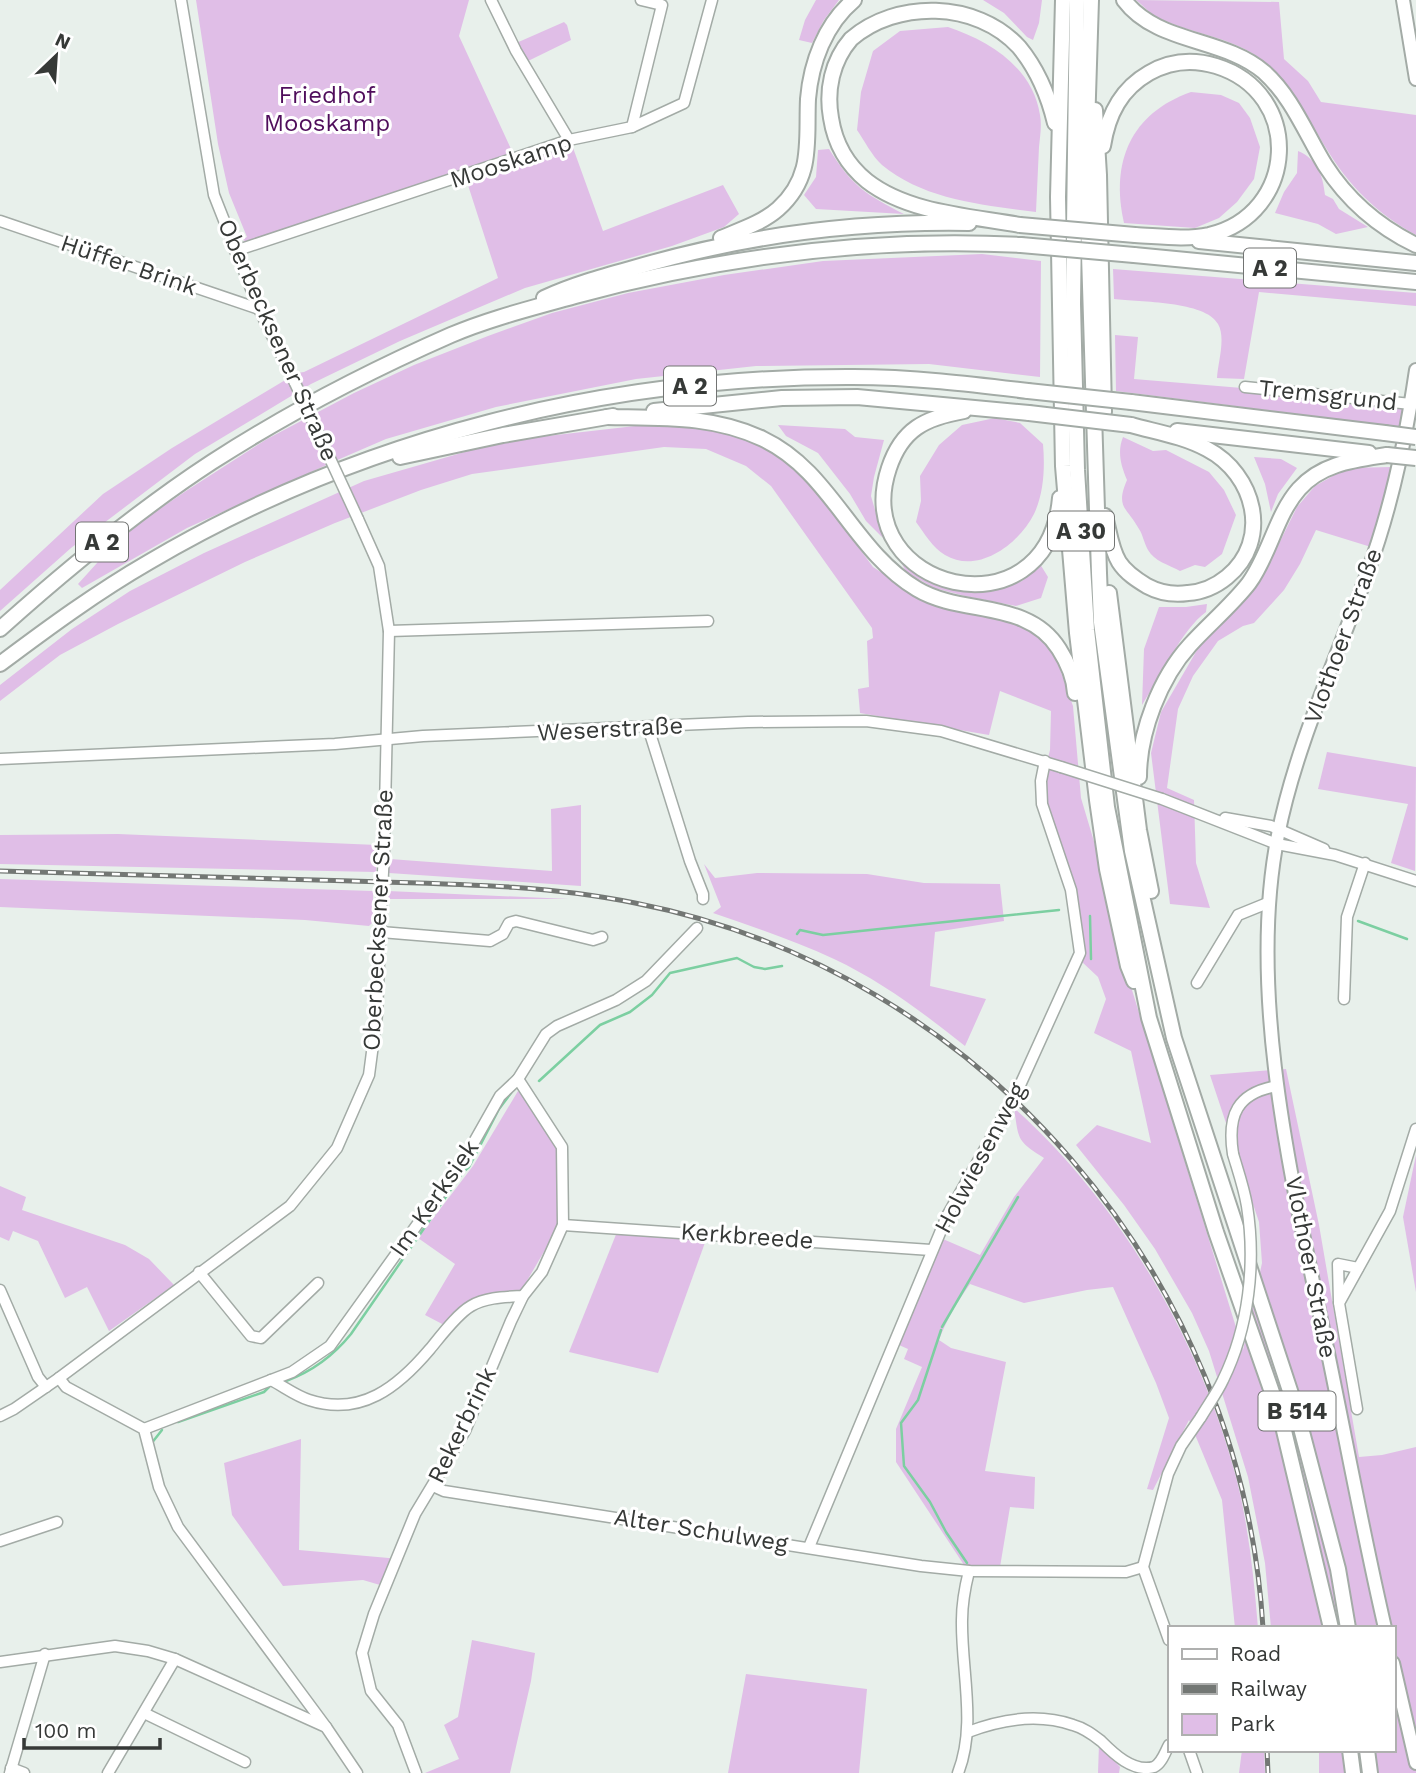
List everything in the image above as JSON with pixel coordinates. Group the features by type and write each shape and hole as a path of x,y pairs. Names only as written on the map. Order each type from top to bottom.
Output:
{"highway":[{"path":"517,312 565,288 683,253 750,226 778,209 794,189 808,150 808,101 811,76 819,49 834,22 854,0"},
{"path":"1058,197 1063,0"},
{"name":"A 30","path":"1077,0 1073,304 1077,470 1087,630 1107,807 1149,1018"},
{"name":"A 30","path":"1091,0 1086,159 1101,622 1132,850 1174,1038"},
{"path":"1124,0 1135,13 1156,27 1218,46 1261,70 1280,89 1343,189 1369,216 1416,245"},
{"path":"1020,225 956,214 896,197 868,181 849,163 835,140 828,104 831,76 844,48 861,27 881,14 905,5 934,3 965,9 993,24 1017,45 1036,71 1049,97 1056,130 1062,466 1077,633 1107,869 1128,966 1149,1018"},
{"path":"1091,18 1099,175 1109,596 1139,830 1169,979 1174,1038"},
{"path":"1099,175 1105,135 1120,97 1132,85 1162,66 1181,62 1204,63 1225,69 1245,79 1262,96 1275,119 1280,144 1278,167 1260,206 1245,220 1229,229 1208,235 1135,235"},
{"path":"683,253 799,231 869,225 944,223 1020,225 1412,262"},
{"name":"A 2","path":"0,629 118,529 211,463 335,390 453,334 517,312 615,286 714,264 771,256 829,249 926,243 1021,245 1411,281"},
{"name":"A 2","path":"0,664 108,587 152,560 252,508 360,463 508,416 648,391 785,377 942,381 1416,437"},
{"path":"360,463 607,417 716,403 782,398 857,397 1029,412 1416,458"},
{"path":"993,409 965,410 937,416 910,432 897,449 884,484 885,517 907,558 927,573 951,583 964,585 1003,580 1023,570 1039,555 1053,532 1059,509 1062,466"},
{"path":"607,417 701,419 738,428 766,440 810,472 870,549 900,578 938,598 1017,616 1039,627 1056,643 1067,661 1074,682 1082,755 1097,800"},
{"path":"1105,516 1119,562 1134,579 1155,590 1177,594 1198,592 1218,584 1233,572 1247,553 1251,540 1254,527 1253,504 1244,482 1229,465 1209,450 1184,439 1130,425"},
{"path":"1139,830 1139,759 1152,714 1171,668 1249,583 1299,488 1330,466 1387,455"},
{"name":"B 514","path":"1149,1018 1216,1232 1281,1418 1331,1626"},
{"name":"B 514","path":"1174,1038 1296,1409 1338,1569 1348,1626"},
{"path":"1350,1752 1353,1773"},
{"path":"1367,1752 1370,1773"}],"main road":[{"path":"1403,0 1416,79"},
{"name":"Vlothoer Straße","path":"1385,1626 1312,1275 1277,1086 1269,999 1270,902 1279,829 1288,792 1302,745 1370,568 1411,404 1416,370"},
{"path":"1395,1670 1412,1724 1416,1763"}],"street":[{"name":"Oberbecksener Straße","path":"0,1416 59,1378 290,1206 337,1148 369,1075 377,1014 389,631 379,566 258,309 214,195 181,0"},
{"path":"491,0 516,51 569,140"},
{"path":"632,127 663,5 641,0"},
{"name":"Mooskamp","path":"235,251 569,140 632,127 684,103 712,0"},
{"name":"Hüffer Brink","path":"0,221 258,309"},
{"name":"Tremsgrund","path":"1245,387 1411,404"},
{"path":"389,631 708,621"},
{"name":"Weserstraße","path":"0,759 748,722 866,721 942,731 1162,799 1277,844 1335,855 1416,881"},
{"path":"648,727 703,899"},
{"name":"Holwiesenweg","path":"809,1547 931,1250 947,1216 1016,1094 1080,953 1071,890 1042,804 1041,781 1045,761"},
{"name":"Weserstraße","path":"1208,815 1279,829 1335,855"},
{"path":"1344,999 1347,917 1365,863"},
{"path":"1197,983 1238,915 1270,902"},
{"path":"381,932 490,940 503,934 509,923 516,921 593,940 602,937"},
{"name":"Im Kerksiek","path":"144,1429 292,1371 330,1346 465,1158 500,1096 518,1079 547,1034 557,1026 616,1000 646,981 697,928"},
{"name":"Rekerbrink","path":"416,1773 398,1725 371,1691 362,1653 374,1614 415,1514 465,1431 523,1297 542,1272 564,1225 562,1147 518,1079"},
{"path":"1168,1637 1143,1567 1168,1474 1181,1446 1222,1382 1241,1333 1251,1270 1250,1230 1247,1203 1230,1135 1234,1113 1243,1099 1254,1092 1277,1086"},
{"path":"1339,1303 1390,1211 1416,1129"},
{"name":"Kerkbreede","path":"564,1225 758,1236 931,1250"},
{"path":"1357,1409 1339,1303 1338,1264 1358,1268"},
{"path":"199,1272 251,1336 261,1338 318,1283"},
{"path":"0,1290 38,1377 46,1387"},
{"path":"271,1380 307,1400 331,1406 348,1406 372,1399 394,1385 419,1362 470,1306 492,1298 523,1297"},
{"path":"59,1378 66,1387 144,1429 159,1487 178,1527 357,1773"},
{"name":"Alter Schulweg","path":"433,1486 444,1491 867,1558 969,1571 1126,1572 1143,1567"},
{"path":"0,1541 57,1522"},
{"path":"958,1773 968,1732 962,1619 969,1571"},
{"path":"0,1662 115,1646 148,1651 175,1659 326,1727"},
{"path":"24,1773 7,1771 45,1654"},
{"path":"108,1773 175,1659"},
{"path":"144,1713 245,1762"},
{"path":"968,1732 998,1722 1024,1718 1071,1724 1087,1730 1122,1763 1147,1770 1154,1768 1168,1747"},
{"path":"1190,1752 1197,1773"}],"green space":[{"name":"Friedhof Mooskamp","path":"196,0 469,0 459,36 517,162 572,145 603,231 723,185 739,214 724,227 672,246 525,288 400,341 311,384 195,454 71,548 0,611 0,590 103,494 172,448 297,373 498,278 466,179 249,243 241,239 247,237 229,193 218,144"},
{"path":"816,0 839,0 812,43 799,40 805,20"},
{"path":"983,0 1042,0 1039,23 1033,40 1004,13"},
{"path":"1136,0 1279,2 1284,59 1308,81 1321,102 1416,115 1416,235 1376,208 1354,186 1335,162 1292,91 1265,62 1238,46 1165,21"},
{"path":"564,22 571,40 524,63 514,44"},
{"path":"948,27 994,49 1019,70 1029,83 1036,98 1041,123 1036,212 955,199 916,186 882,165 857,130 861,92 873,51 900,31"},
{"path":"1191,92 1221,95 1239,103 1250,118 1260,147 1254,179 1237,202 1219,218 1195,228 1124,223 1120,180 1123,160 1130,142 1153,113 1170,101"},
{"path":"829,149 860,188 904,214 816,209 804,195 816,177 818,150"},
{"path":"1298,151 1310,158 1318,168 1325,195 1333,199 1339,209 1368,227 1336,234 1318,224 1275,213 1284,192 1297,173"},
{"path":"982,254 1041,261 1040,377 929,364 756,366 636,379 496,407 386,439 187,528 82,588 78,584 116,542 145,519 267,439 414,365 488,336 552,313 628,293 724,275 823,261"},
{"path":"1113,269 1416,293 1416,306 1259,292 1244,379 1217,378 1221,336 1218,324 1211,316 1186,307 1114,299"},
{"path":"1115,335 1138,337 1134,379 1413,407 1408,428 1116,391"},
{"path":"995,418 1020,423 1043,444 1044,471 1040,497 1027,525 1008,545 984,559 958,560 945,555 937,548 916,522 921,501 920,476 939,445 962,425"},
{"path":"670,422 723,428 761,444 803,472 873,567 914,594 1001,617 1029,628 1052,647 1073,706 1081,798 1101,865 1132,990 1243,1350 1262,1263 1259,1222 1210,1075 1286,1069 1319,1225 1359,1457 1416,1447 1416,1773 1319,1773 1319,1752 1395,1752 1395,1626 1271,1626 1265,1563 1248,1477 1209,1351 1192,1313 1155,1249 1076,1145 1097,1125 1151,1143 1131,1051 1094,1033 1106,999 1098,977 1081,961 1042,782 1050,750 1051,711 1000,691 989,735 860,713 858,689 869,687 867,641 873,638 872,628 771,486 746,466 706,449 664,447 472,474 421,490 245,562 118,624 60,655 0,701 0,685 72,629 130,591 204,553 364,481 503,441"},
{"path":"778,425 845,429 855,437 884,440 871,496 883,538 866,521 850,494 818,453 786,436"},
{"path":"1123,437 1153,451 1166,450 1209,472 1224,490 1236,515 1222,554 1205,567 1195,565 1180,571 1158,560 1148,550 1122,502 1127,480 1120,459"},
{"path":"1254,457 1281,459 1297,468 1278,494 1271,512 1265,484"},
{"path":"1391,467 1371,547 1316,530 1284,590 1254,623 1243,626 1218,641 1193,676 1178,709 1167,788 1194,800 1196,863 1210,908 1170,904 1151,753 1161,712 1200,645 1250,593 1265,572 1297,507 1315,486 1347,468"},
{"path":"902,564 931,583 957,590 998,590 1022,581 1040,564 1048,577 1041,598 1016,606 934,588 906,572"},
{"path":"1207,604 1206,612 1180,642 1142,705 1144,649 1159,607"},
{"path":"1327,752 1416,767 1415,871 1391,863 1408,804 1318,789"},
{"path":"581,805 581,886 389,873 390,859 552,871 551,809"},
{"path":"118,834 377,845 376,872 0,864 0,835"},
{"path":"704,864 715,878 757,873 867,874 924,883 1000,884 1004,921 935,932 930,986 986,999 965,1046 869,977 819,952 713,913 721,907"},
{"path":"0,879 373,891 373,922 369,926 305,920 0,907"},
{"path":"388,891 569,899 388,899"},
{"path":"518,1091 541,1112 560,1148 559,1226 521,1291 472,1301 446,1326 425,1315 455,1264 418,1238 473,1166"},
{"path":"1014,1108 1053,1145 1122,1231 1179,1328 1222,1429 1237,1481 1251,1554 1258,1626 1235,1626 1222,1500 1189,1420 1153,1490 1147,1489 1169,1418 1113,1287 1024,1303 970,1284 942,1332 939,1340 951,1348 1006,1362 985,1471 1035,1477 1034,1509 1010,1507 1000,1567 964,1565 896,1462 896,1429 922,1367 904,1359 908,1349 890,1341 936,1236 980,1255 1014,1197 1044,1158 1024,1143 1017,1127"},
{"path":"1416,1155 1416,1292 1403,1217"},
{"path":"0,1186 26,1197 22,1210 125,1245 149,1259 174,1285 109,1331 87,1287 65,1298 38,1241 13,1231 9,1241 0,1237"},
{"path":"617,1232 707,1237 658,1373 569,1352"},
{"path":"301,1439 299,1550 400,1559 384,1593 380,1585 363,1580 283,1586 232,1515 224,1463"},
{"path":"472,1640 535,1653 510,1773 425,1773 459,1759 444,1725 458,1717"},
{"path":"746,1674 867,1689 859,1773 728,1773"},
{"path":"1099,1744 1120,1767 1119,1773 1098,1773"},
{"path":"1242,1752 1264,1752 1265,1773 1239,1773"}],"waterway":[{"path":"797,934 800,930 823,935 1059,910"},
{"path":"1090,916 1091,959"},
{"path":"1358,921 1407,939"},
{"path":"539,1081 600,1025 630,1012 652,995 670,973 737,958 754,967 765,969 782,966"},
{"path":"286,1381 322,1362 351,1334 469,1167 499,1109 511,1093"},
{"path":"942,1327 1018,1197"},
{"path":"941,1330 918,1400 901,1423 904,1466 930,1502 967,1563"},
{"path":"178,1422 264,1392 269,1387"},
{"path":"151,1444 162,1430"}],"railway":[{"path":"0,871 458,884 565,892 635,903 761,939 877,996 981,1070 1071,1159 1147,1262 1205,1376 1244,1499 1263,1626"},
{"path":"1267,1752 1268,1773"}]}
